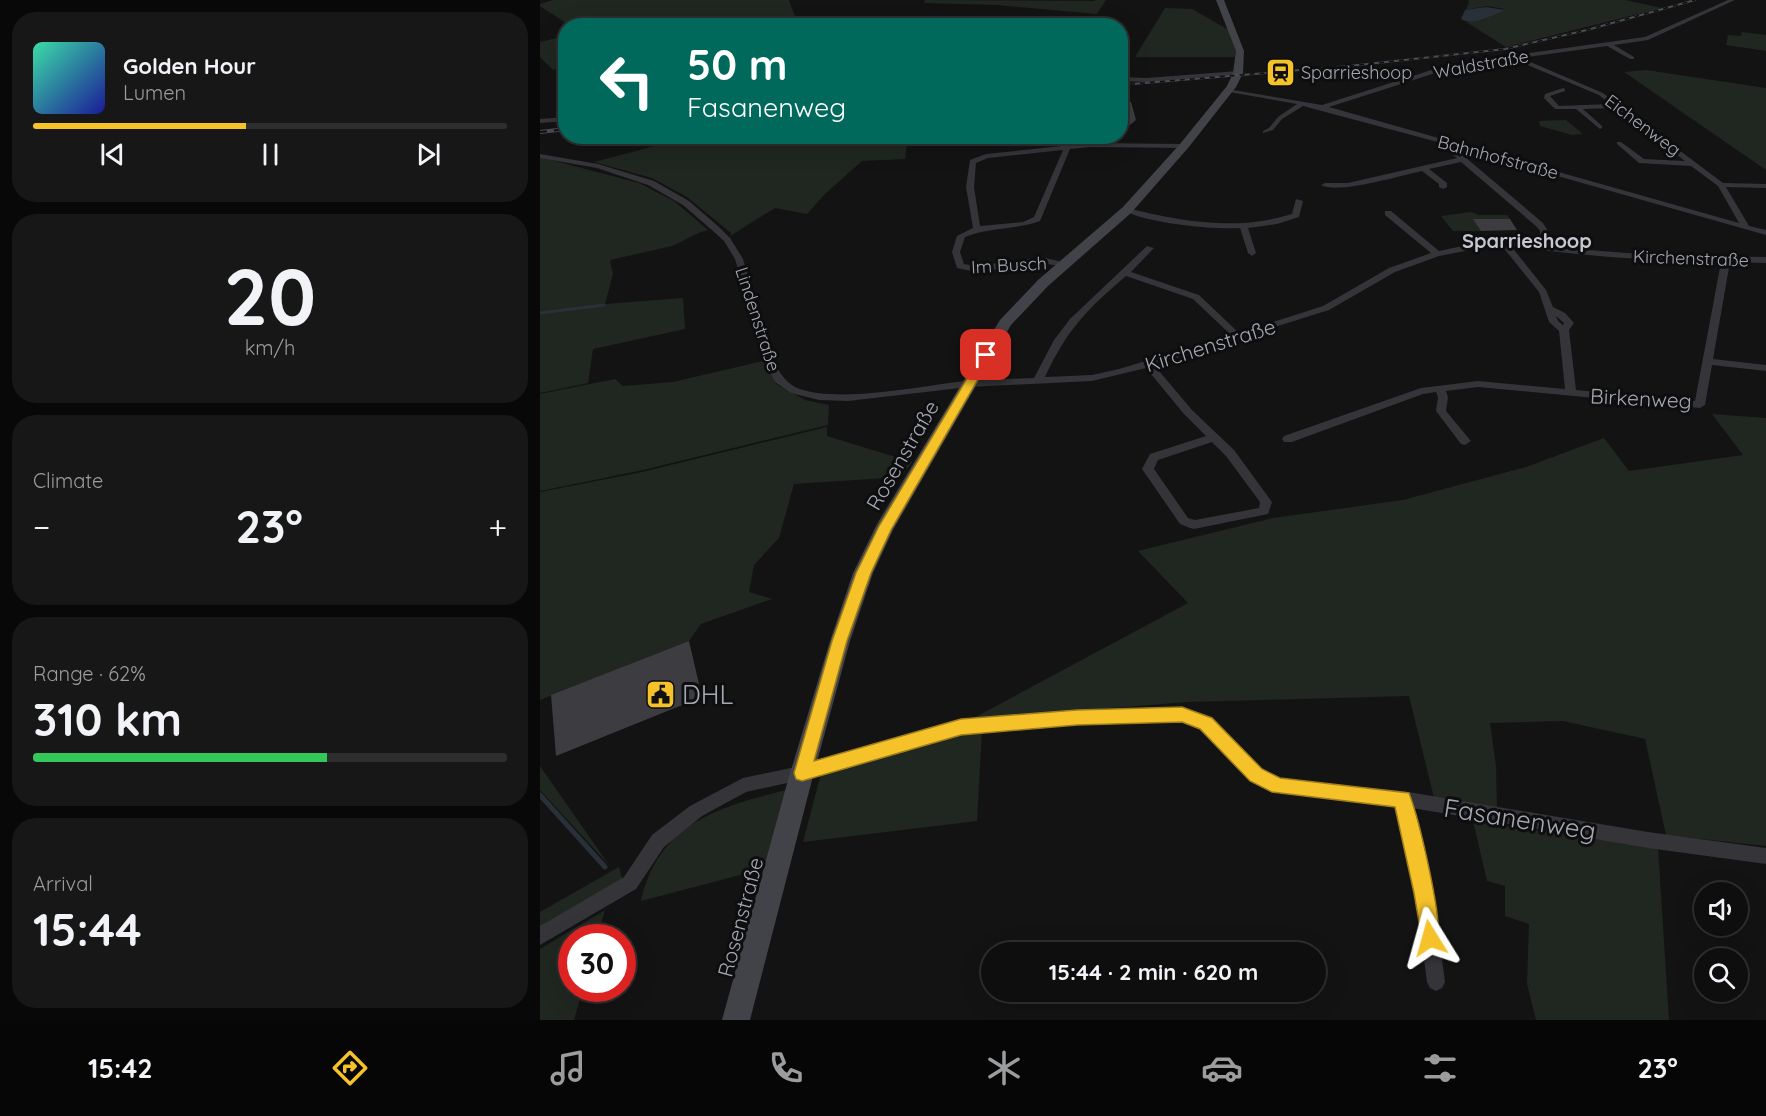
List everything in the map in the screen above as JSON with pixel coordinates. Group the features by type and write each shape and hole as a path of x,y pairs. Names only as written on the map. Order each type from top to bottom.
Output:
{"main road":[{"name":"Rosenstraße","path":"736,1020 802,773 840,641 863,573 884,530 1005,323 1043,283 1127,210 1184,146 1229,90 1238,73 1240,51 1220,0"}],"street":[{"name":"Waldstraße","path":"1322,107 1450,66 1646,39 1732,0"},
{"path":"1608,44 1632,58"},
{"name":"Eichenweg","path":"1512,56 1591,88 1618,106 1721,185 1748,229"},
{"path":"1128,79 1238,73"},
{"name":"Bahnhofstraße","path":"1229,90 1322,107 1766,233"},
{"path":"1563,90 1547,95 1547,98 1557,108 1618,106"},
{"path":"1265,132 1271,129 1280,118 1303,103"},
{"path":"1578,108 1600,127"},
{"path":"540,122 558,120"},
{"name":"Im Busch","path":"1128,143 1184,146"},
{"path":"1448,143 1449,148 1540,225 1544,231 1545,248"},
{"path":"1619,143 1641,161 1695,165"},
{"name":"Im Busch","path":"1064,265 1041,260 976,269 963,268 956,252 961,236 977,228 972,206 970,171 973,162 986,156 1067,148 1080,144"},
{"path":"977,228 1024,224 1037,219 1067,148"},
{"name":"Lindenstraße","path":"540,156 627,174 664,189 686,203 727,240 739,259 770,364 779,380 795,391 819,397 848,398 969,384"},
{"path":"1325,185 1348,185 1464,159"},
{"path":"1422,167 1443,183 1443,187"},
{"path":"1721,185 1766,186"},
{"path":"1127,210 1188,223 1242,225 1282,221 1296,215 1299,201"},
{"path":"1388,213 1437,254"},
{"path":"1242,225 1252,253"},
{"path":"1504,243 1543,292 1550,309 1562,315 1569,323 1564,330 1571,394"},
{"name":"Kirchenstraße","path":"969,384 1092,378 1148,364 1326,308 1392,270 1437,254 1504,243 1653,258 1766,260"},
{"path":"1037,382 1059,340 1088,304 1150,248"},
{"name":"Birkenweg","path":"1288,439 1421,391 1478,384 1700,405 1726,259"},
{"path":"1125,273 1196,297 1237,336"},
{"path":"1709,362 1766,368"},
{"path":"1148,364 1188,412 1215,437 1266,502 1264,511 1194,525 1184,521 1148,469 1154,457 1215,437"},
{"path":"1439,388 1443,397 1441,411 1465,441"},
{"name":"Fasanenweg","path":"540,936 630,883 658,841 696,811 743,785 802,773 961,727 1077,718 1182,714 1206,724 1256,775 1278,786 1402,799 1636,838 1766,855"},
{"path":"1402,799 1424,893 1436,982"}],"shaded area":[{"path":"553,0 789,0 795,18 558,18 540,4"},
{"path":"925,0 1106,0 1097,14 997,5 924,3"},
{"path":"1467,0 1625,0 1662,8 1506,47 1466,22 1483,20 1505,9 1486,6 1466,10 1469,1"},
{"path":"1486,7 1505,10 1477,21 1461,19 1465,10"},
{"path":"1165,8 1192,9 1229,30 1236,51 1235,57 1135,57"},
{"path":"1742,32 1766,35 1766,51 1726,45 1728,35 1741,36"},
{"path":"558,38 558,69 553,70 540,57 540,42"},
{"path":"1646,70 1766,88 1766,170 1624,72"},
{"path":"1566,120 1583,134 1572,135 1540,126 1539,121"},
{"path":"663,144 907,144 905,159 862,161 825,194 807,214 775,208 730,236 731,233 687,197 652,178 594,162"},
{"path":"540,157 639,183 674,201 708,230 672,246 610,260 613,274 605,304 683,298 685,329 593,349 588,383 540,393 540,314 605,305 540,313"},
{"path":"1471,212 1479,215 1507,215 1510,219 1474,219 1481,231 1453,231 1441,216"},
{"path":"763,361 776,384 805,400 829,405 828,425 643,470 540,491 540,394 615,379 623,386 673,382"},
{"path":"1712,414 1766,418 1766,846 1666,835 1645,739 1563,721 1490,723 1496,766 1497,810 1434,798 1409,696 1188,702 972,719 1188,603 1138,551 1273,518 1403,500 1526,467 1604,438 1629,471 1743,455"},
{"path":"827,427 827,436 912,462 901,477 794,484 779,538 754,565 749,592 772,599 701,624 689,641 540,700 540,492 642,472"},
{"path":"982,731 977,821 803,842 821,774 958,734"},
{"path":"540,766 609,865 540,790"},
{"path":"791,789 763,869 641,901 650,874 662,853 678,835 696,822 718,811"},
{"path":"1473,821 1658,848 1669,1020 1536,1020 1527,984 1529,924 1505,916 1505,886 1487,881"},
{"path":"619,867 623,883 540,931 540,912"},
{"path":"605,910 601,924 582,924"},
{"path":"558,938 558,1002 579,1002 574,1020 540,1020 540,949"}],"building":[{"path":"1128,102 1131,102 1136,120 1128,126"},
{"path":"1473,219 1510,219 1517,230 1481,231"},
{"path":"689,641 702,697 556,756 551,695"}],"waterway":[{"path":"540,313 604,305"},
{"path":"540,795 605,867"}],"railway":[{"path":"1128,84 1349,66 1505,49 1587,30 1695,0"},
{"path":"540,132 558,130"}],"place":[{"name":"Sparrieshoop","path":"1280,72"},
{"name":"DHL","path":"661,694"}],"district":[{"name":"Sparrieshoop","path":"1527,240"}],"route":[{"path":"986,355 884,530 863,573 840,641 802,773 961,727 1077,718 1182,714 1206,724 1256,775 1278,786 1402,799 1424,893 1430,938"}]}
